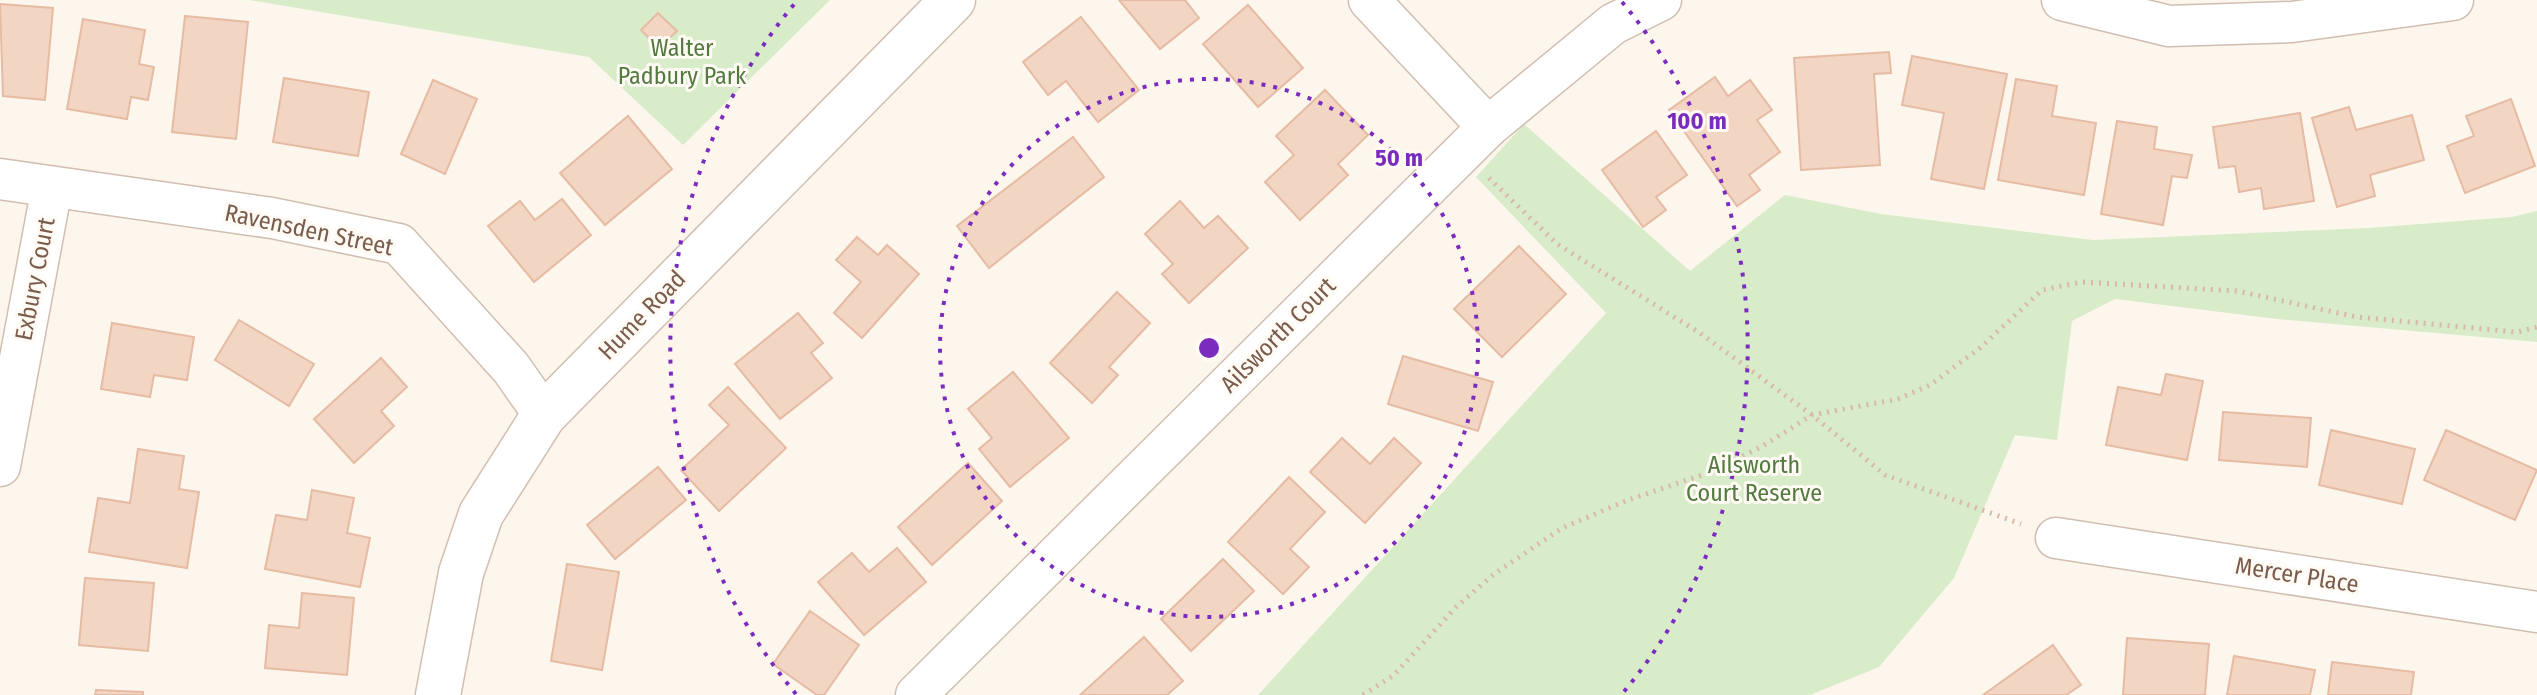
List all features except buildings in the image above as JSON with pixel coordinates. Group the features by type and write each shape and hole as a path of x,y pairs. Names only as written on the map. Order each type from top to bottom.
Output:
{"street":[{"name":"Hume Road","path":"438,695 461,573 481,514 544,415 953,0"},
{"path":"1369,0 1475,140"},
{"name":"Ailsworth Court","path":"916,695 1475,140 1613,24 1661,0"},
{"path":"2062,0 2169,26 2292,22 2453,0"},
{"name":"Ravensden Street","path":"0,179 272,218 399,244 511,368 544,415"},
{"name":"Exbury Court","path":"0,466 52,187"},
{"name":"Mercer Place","path":"2056,538 2537,612"}],"path":[{"path":"1475,140 1557,244 1700,333 1812,415 1885,475 1998,514 2056,538"},
{"path":"1363,695 1394,675 1456,607 1494,574 1562,528 1628,500 1708,473 1761,447 1812,415 1898,399 1930,385 1980,348 2042,290 2082,282 2237,291 2357,317 2517,332 2537,327"}],"green space":[{"name":"Walter Padbury Park","path":"249,0 830,0 683,145 589,57"},
{"name":"Ailsworth Court Reserve","path":"1524,124 1690,271 1785,195 1881,214 2093,240 2368,228 2512,217 2537,211 2537,342 2277,319 2115,299 2072,321 2057,440 2015,435 1954,578 1879,667 1810,695 1258,695 1606,313 1476,177"}]}
